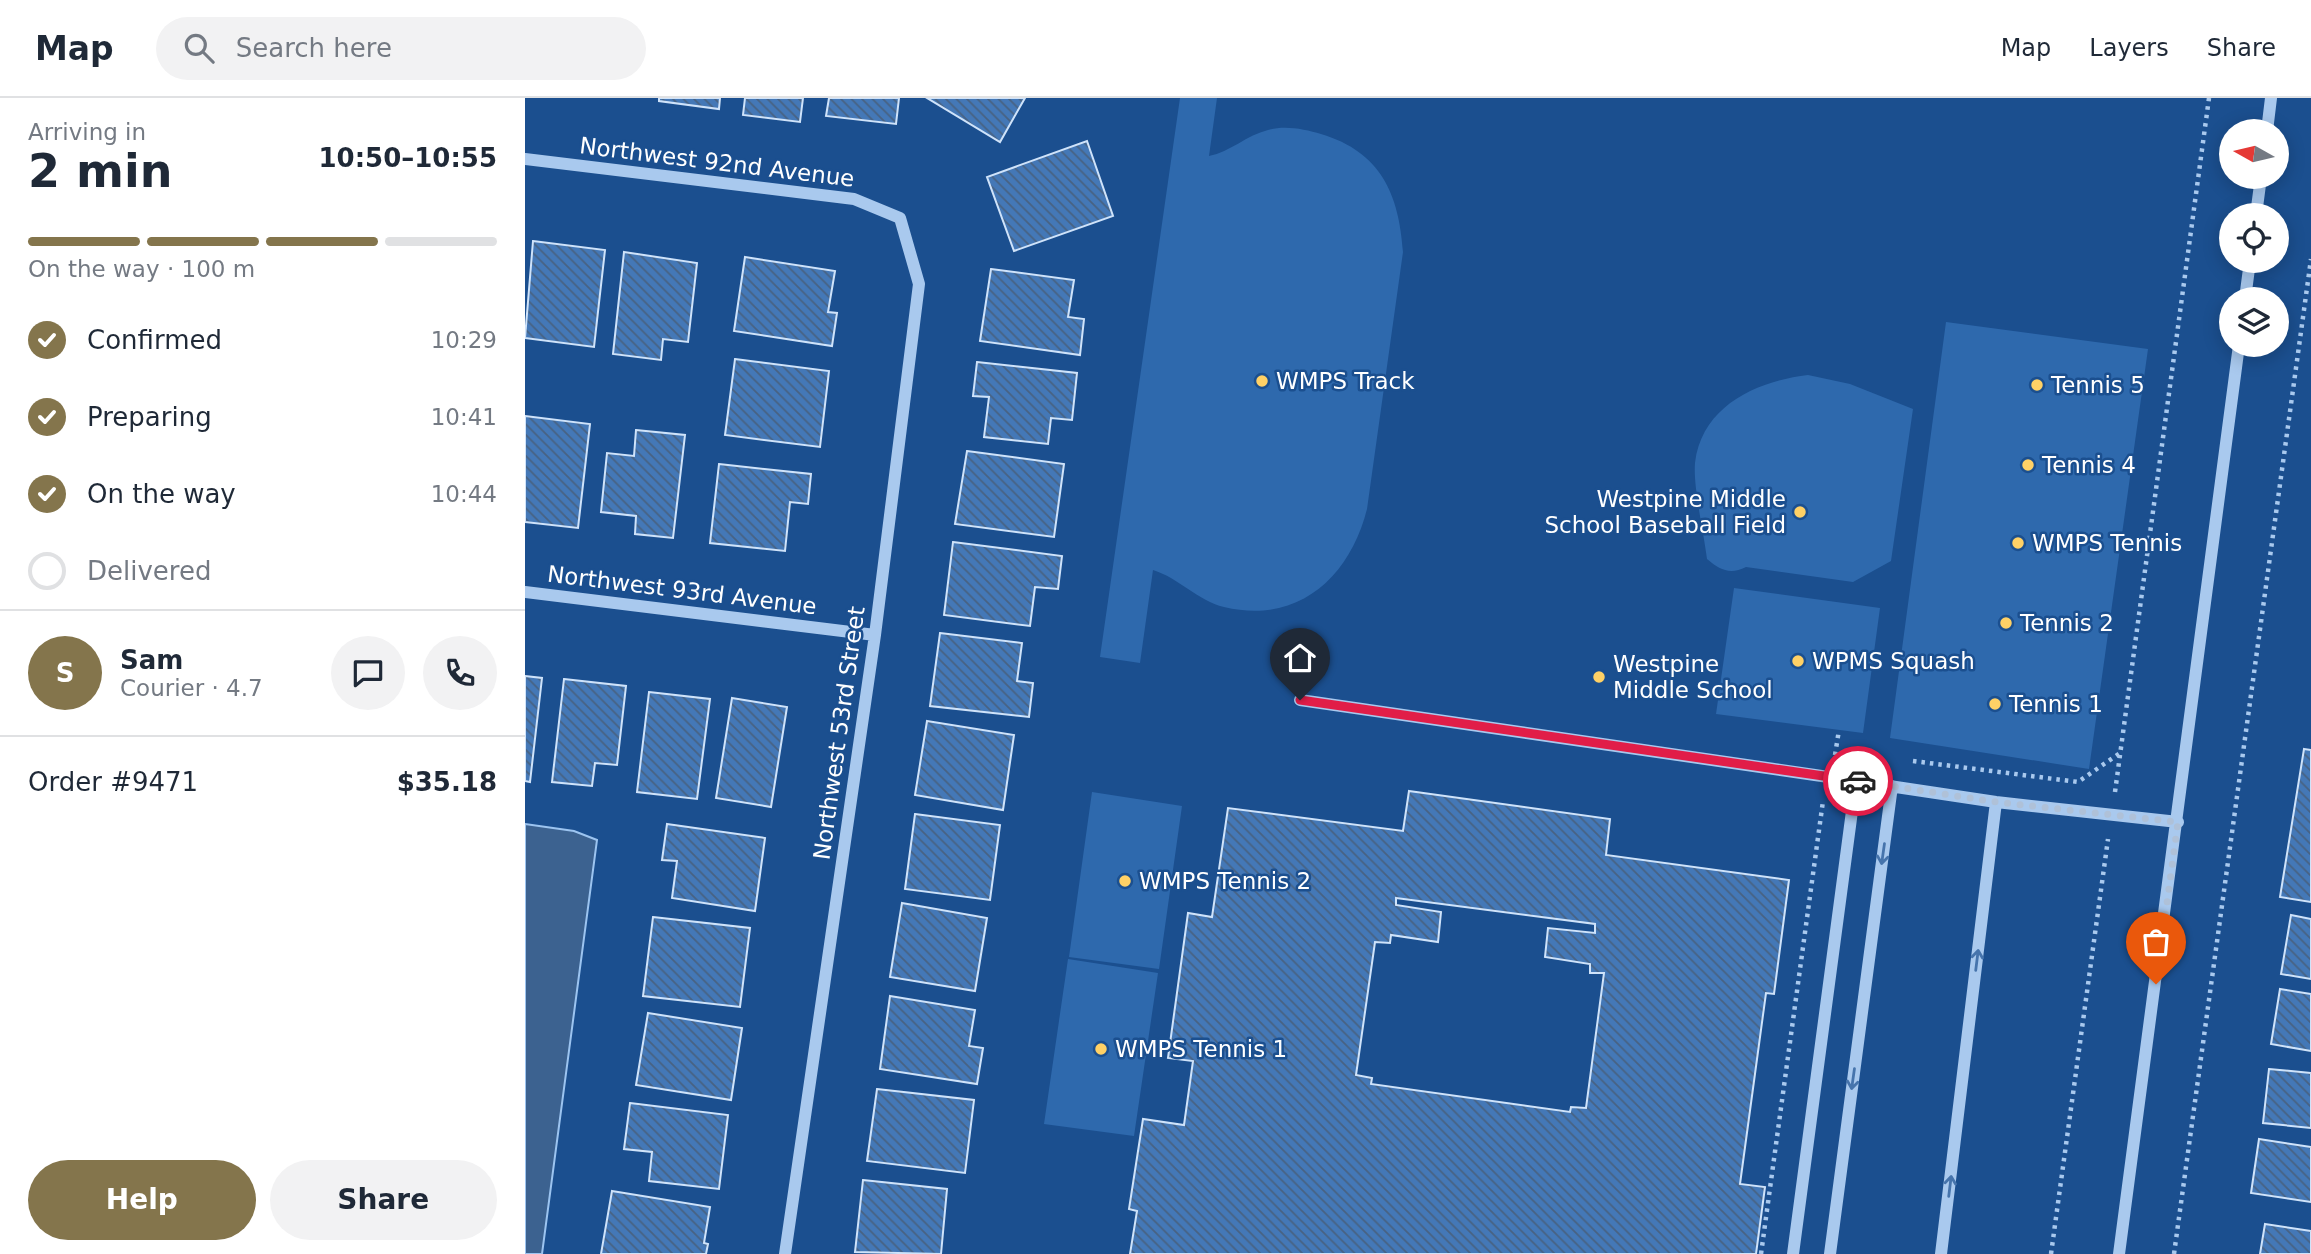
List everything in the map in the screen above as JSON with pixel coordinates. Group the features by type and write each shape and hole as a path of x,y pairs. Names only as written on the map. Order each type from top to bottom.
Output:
{"street":[{"path":"2268,119 2271,98"},
{"name":"Northwest 92nd Avenue","path":"525,159 854,199 900,218"},
{"name":"Northwest 53rd Street","path":"785,1254 875,635 919,284 900,218"},
{"path":"2119,1254 2237,357"},
{"name":"Northwest 93rd Avenue","path":"525,592 875,635"},
{"path":"1300,700 1996,802 2178,822"},
{"path":"1793,1254 1856,780"},
{"path":"1830,1254 1892,786"},
{"path":"1941,1254 1996,802"}],"path":[{"path":"2050,1254 2209,98"},
{"path":"2174,1254 2311,259"},
{"path":"1761,1254 1822,804 1831,777 1839,730"},
{"path":"1836,752 1849,753"},
{"path":"1903,760 2078,782 2120,753"}],"shaded area":[{"name":"WMPS Track","path":"1180,98 1217,98 1209,156 1260,132 1281,128 1321,134 1359,152 1383,178 1391,194 1401,231 1403,252 1367,509 1348,556 1334,575 1297,602 1275,609 1251,611 1215,604 1153,570 1140,663 1100,657"},
{"name":"WMPS Tennis","path":"1946,322 2148,349 2089,769 1890,738"},
{"name":"Westpine Middle School Baseball Field","path":"1808,375 1850,384 1913,409 1891,561 1853,582 1746,567 1730,571 1707,559 1697,497 1695,463 1700,443 1709,426 1721,411 1752,390 1770,383"},
{"name":"WPMS Squash","path":"1734,588 1880,608 1863,733 1716,714"},
{"name":"WMPS Tennis 2","path":"1092,792 1182,806 1159,969 1069,957"},
{"path":"525,824 574,831 597,840 542,1254 525,1254"},
{"name":"WMPS Tennis 1","path":"1068,959 1158,973 1134,1136 1044,1124"}],"building":[{"path":"659,98 720,98 719,109 659,101"},
{"path":"745,98 803,98 800,122 743,115"},
{"path":"829,98 899,98 896,124 826,116"},
{"path":"927,98 1025,98 1000,142"},
{"path":"1087,141 1113,216 1014,251 987,177"},
{"path":"533,241 605,250 594,347 525,338"},
{"path":"624,252 697,263 688,342 663,339 661,360 613,354"},
{"path":"745,257 835,271 828,312 837,313 832,346 734,331"},
{"path":"991,269 1074,280 1068,317 1084,319 1080,355 980,341"},
{"path":"735,359 829,371 820,447 725,435"},
{"path":"977,362 1077,373 1072,420 1051,418 1048,444 984,437 989,397 973,396"},
{"path":"525,416 590,424 578,528 525,522"},
{"path":"636,430 685,435 673,538 635,534 636,516 601,512 607,453 634,456"},
{"path":"967,451 1064,464 1054,537 955,524"},
{"path":"719,464 811,474 808,504 790,502 785,551 710,543"},
{"path":"953,542 1062,556 1058,589 1035,587 1030,626 944,615"},
{"path":"940,633 1022,643 1017,681 1033,683 1029,717 930,706"},
{"path":"525,676 542,678 530,782 525,781"},
{"path":"564,679 626,686 617,765 595,763 592,786 552,782"},
{"path":"649,692 710,699 697,799 637,792"},
{"path":"732,698 787,707 771,807 716,798"},
{"path":"927,721 1014,735 1003,810 915,795"},
{"path":"2304,749 2311,750 2311,902 2280,897"},
{"path":"1409,791 1610,819 1606,855 1789,880 1774,994 1766,993 1740,1184 1765,1187 1756,1254 1130,1254 1137,1211 1129,1209 1143,1119 1184,1125 1193,1061 1168,1058 1188,913 1212,917 1228,808 1403,831","holes":["1396,898 1595,924 1595,933 1548,928 1545,957 1590,964 1590,973 1604,973 1586,1108 1571,1107 1570,1112 1371,1084 1372,1078 1356,1075 1375,942 1390,943 1391,935 1438,942 1441,912 1396,905"]},
{"path":"915,814 1000,825 990,900 905,889"},
{"path":"667,824 765,838 755,911 672,898 677,861 662,860"},
{"path":"902,903 987,918 975,991 890,977"},
{"path":"2291,915 2311,919 2311,979 2281,974"},
{"path":"653,917 750,928 740,1007 643,996"},
{"path":"2280,989 2311,994 2311,1051 2271,1044"},
{"path":"890,996 975,1010 969,1046 983,1048 977,1084 880,1069"},
{"path":"648,1013 742,1028 731,1100 636,1085"},
{"path":"2269,1069 2311,1073 2311,1128 2263,1123"},
{"path":"877,1089 974,1100 965,1173 867,1161"},
{"path":"630,1103 728,1115 719,1189 649,1181 652,1152 624,1149"},
{"path":"2259,1139 2311,1147 2311,1202 2251,1193"},
{"path":"863,1180 947,1189 941,1254 855,1252"},
{"path":"612,1191 710,1207 704,1243 708,1244 706,1254 601,1254"},
{"path":"2265,1224 2311,1231 2311,1254 2260,1254"}],"way so far":[{"path":"1858,781 1996,802 2178,822 2156,984"}],"place":[{"name":"WMPS Track","path":"1262,381"},
{"name":"Tennis 5","path":"2037,385"},
{"name":"Tennis 4","path":"2028,465"},
{"name":"Westpine Middle School Baseball Field","path":"1800,512"},
{"name":"WMPS Tennis","path":"2018,543"},
{"name":"Tennis 2","path":"2006,623"},
{"name":"WPMS Squash","path":"1798,661"},
{"name":"Westpine Middle School","path":"1599,677"},
{"name":"Tennis 1","path":"1995,704"},
{"name":"WMPS Tennis 2","path":"1125,881"},
{"name":"WMPS Tennis 1","path":"1101,1049"}],"route":[{"path":"1300,700 1858,781"}]}
